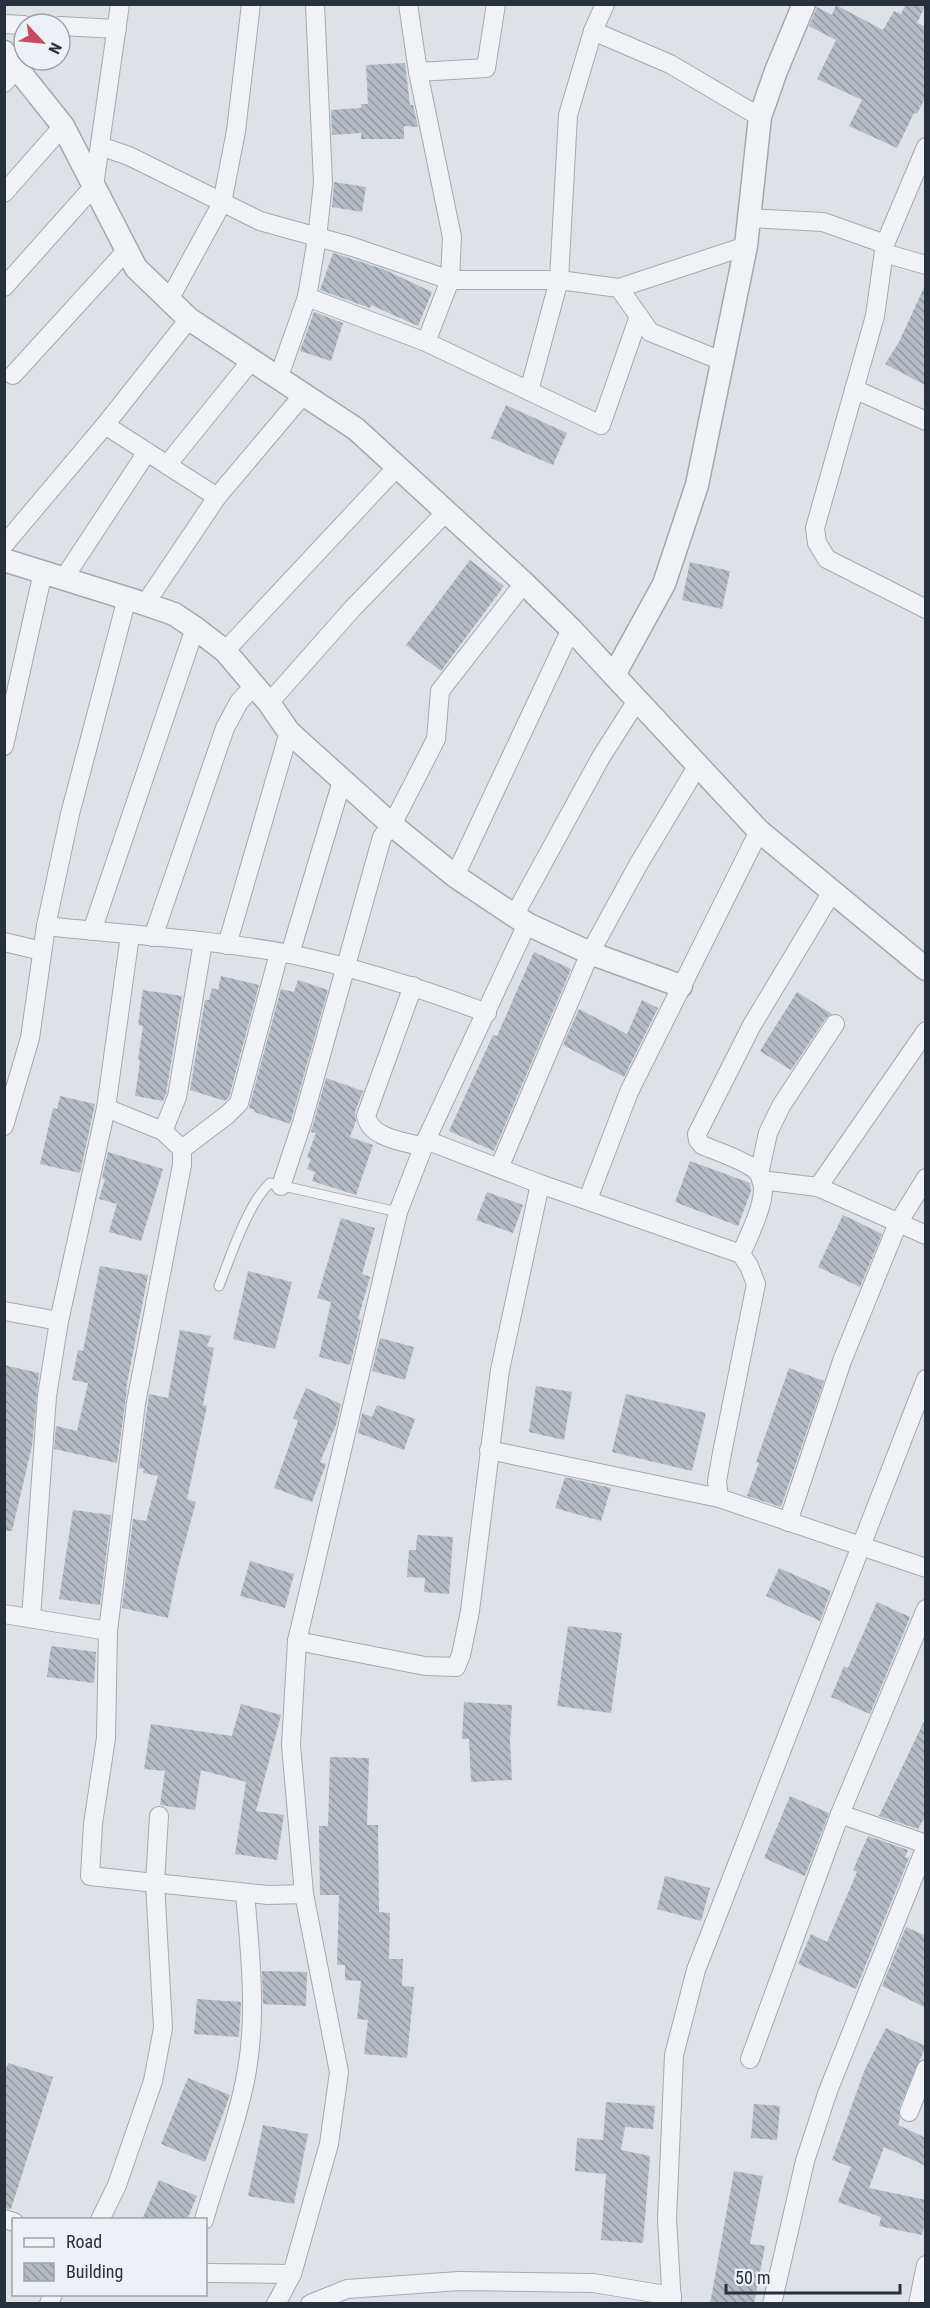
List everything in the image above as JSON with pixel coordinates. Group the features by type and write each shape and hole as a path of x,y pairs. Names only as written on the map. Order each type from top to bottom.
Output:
{"street":[{"path":"4,287 94,186 120,4"},
{"path":"169,300 222,203 236,131 251,4"},
{"path":"278,379 307,297 317,238 322,183 315,4"},
{"path":"408,4 418,72 452,237 450,280 426,342"},
{"path":"418,72 486,68 496,4"},
{"path":"530,391 559,280 568,115 593,31 604,4"},
{"path":"614,675 664,584 697,485 746,246 760,117 804,4"},
{"path":"72,26 117,28"},
{"path":"593,31 670,64 760,117"},
{"path":"8,68 63,126 136,268 189,319 356,429 525,583 638,699 759,831 926,969"},
{"path":"4,193 63,126"},
{"path":"100,146 129,156 260,221 353,247 450,280 559,280 619,288 746,246"},
{"path":"926,147 885,249 875,316 815,528 817,543 827,559 926,609"},
{"path":"750,218 823,222 926,265"},
{"path":"13,375 127,250"},
{"path":"619,288 650,332 722,361"},
{"path":"307,297 426,342 600,425 639,316"},
{"path":"4,545 105,425 189,319"},
{"path":"167,465 251,361"},
{"path":"854,389 926,421"},
{"path":"4,1126 30,1038 46,926 70,814 136,601 217,497 303,394"},
{"path":"105,425 217,497"},
{"path":"4,746 53,575 147,452"},
{"path":"225,651 397,467"},
{"path":"269,703 353,608 446,512"},
{"path":"4,560 174,614 225,651 269,703 289,732 392,825 455,876 521,920 590,952 681,986"},
{"path":"281,1186 302,1123 382,837 392,825 436,739 440,691 525,583"},
{"path":"92,931 195,628"},
{"path":"455,876 571,629"},
{"path":"153,937 225,728 240,702 254,686"},
{"path":"276,2304 292,2274 329,2144 339,2072 304,1894 291,1745 297,1641 398,1212 425,1143 487,1013 521,920 601,757 638,699"},
{"path":"227,945 289,732"},
{"path":"499,1168 590,952 638,865 698,765"},
{"path":"182,1149 227,1115 238,1103 284,953 342,781"},
{"path":"588,1199 629,1092 759,831"},
{"path":"741,1254 762,1203 763,1187 760,1177 754,1168 702,1145 697,1134 752,1025 832,892"},
{"path":"46,926 284,953 347,967 413,986 487,1013"},
{"path":"31,1618 43,1437 59,1321 106,1108 130,935"},
{"path":"4,942 42,951"},
{"path":"163,1131 177,1097 203,942"},
{"path":"413,986 366,1116 372,1130 378,1134 425,1143 741,1254 749,1266 756,1284 717,1481 719,1498"},
{"path":"760,1177 768,1133 782,1106 835,1024"},
{"path":"818,1187 926,1031"},
{"path":"106,1108 163,1131 182,1149 182,1166 136,1403 108,1631 106,1738 93,1824 90,1876 268,1895 304,1894"},
{"path":"760,1177 818,1187 926,1235"},
{"path":"788,1522 842,1361 898,1223 926,1178"},
{"path":"297,1641 425,1666 456,1667 461,1655 470,1611 500,1370 540,1184"},
{"path":"4,1311 59,1321"},
{"path":"310,2304 347,2289 459,2281 593,2283 672,2300 667,2219 674,2055 696,1970 926,1379"},
{"path":"489,1450 719,1498 926,1568"},
{"path":"750,2059 840,1814 926,1610"},
{"path":"4,1614 108,1631"},
{"path":"772,2304 805,2161 828,2091 926,1845 840,1814"},
{"path":"101,2218 117,2185 153,2081 163,2028 154,1883 159,1816"},
{"path":"205,2218 240,2104 251,2042 252,1987 245,1893"},
{"path":"909,2112 926,2069"},
{"path":"918,2304 926,2265"},
{"path":"207,2273 292,2274"}],"lane":[{"path":"219,1286 251,1210 262,1190 270,1183 398,1212"}],"building":[{"path":"906,4 926,4 917,23 926,27 926,96 917,114 914,113 897,148 849,126 862,100 817,79 836,40 809,26 817,7 832,15 836,5 883,30 894,11 901,14"},
{"path":"405,63 410,105 413,105 418,127 404,126 404,139 361,139 361,133 332,135 331,110 361,108 361,104 368,104 366,65"},
{"path":"334,182 366,187 362,212 332,207"},
{"path":"333,253 383,269 432,292 418,326 371,305 370,308 320,290"},
{"path":"926,283 925,385 885,364 899,342"},
{"path":"314,312 343,323 331,361 300,351"},
{"path":"506,405 567,433 553,465 491,438"},
{"path":"470,560 504,586 441,671 406,645"},
{"path":"690,562 730,571 722,609 682,600"},
{"path":"534,952 571,969 494,1151 449,1131 493,1035 497,1036"},
{"path":"221,976 259,985 229,1097 225,1101 190,1090 205,1000 209,1000 212,988 218,990"},
{"path":"298,980 328,990 290,1124 254,1112 255,1110 249,1108 281,989 294,992"},
{"path":"143,990 182,996 163,1101 135,1096 143,1026 138,1025"},
{"path":"797,992 832,1014 826,1018 791,1070 760,1051"},
{"path":"642,1000 658,1008 624,1077 563,1045 579,1009 627,1034"},
{"path":"326,1078 363,1091 355,1112 356,1121 350,1137 373,1145 356,1195 312,1181 315,1172 307,1169 311,1159 307,1157 316,1133 311,1132"},
{"path":"60,1096 95,1104 80,1173 40,1164 53,1108 57,1109"},
{"path":"108,1152 163,1169 141,1241 109,1232 117,1204 99,1199 105,1179 102,1178"},
{"path":"690,1161 750,1183 751,1191 738,1226 675,1202"},
{"path":"487,1192 523,1205 513,1233 476,1220"},
{"path":"843,1215 882,1234 860,1287 818,1267"},
{"path":"341,1218 375,1228 362,1274 370,1277 358,1319 361,1320 350,1365 319,1357 331,1302 317,1298"},
{"path":"100,1266 148,1275 126,1389 117,1463 54,1449 56,1426 77,1431 88,1383 72,1380 78,1350 83,1351"},
{"path":"248,1271 292,1282 275,1349 233,1339"},
{"path":"180,1330 211,1336 207,1346 214,1348 203,1405 207,1406 187,1499 196,1502 178,1568 168,1618 122,1608 133,1519 146,1521 158,1476 143,1473 144,1469 139,1468 149,1394 168,1398"},
{"path":"380,1338 414,1347 405,1380 372,1371"},
{"path":"4,1365 39,1373 32,1446 12,1531 4,1531"},
{"path":"789,1368 824,1381 781,1507 747,1496 759,1463 756,1462"},
{"path":"536,1386 572,1392 564,1440 529,1432"},
{"path":"306,1388 341,1404 336,1425 320,1462 326,1464 312,1502 274,1488 298,1421 293,1418"},
{"path":"626,1394 706,1413 692,1471 612,1452"},
{"path":"377,1405 415,1419 404,1450 358,1433 362,1413 372,1417"},
{"path":"565,1477 611,1488 601,1521 555,1508"},
{"path":"73,1510 111,1515 100,1605 59,1599"},
{"path":"417,1535 453,1537 449,1594 424,1592 425,1578 407,1577 409,1550 416,1550"},
{"path":"250,1561 294,1574 285,1608 240,1596"},
{"path":"779,1568 831,1591 820,1621 766,1596"},
{"path":"877,1602 910,1617 870,1714 831,1697 844,1666 848,1668"},
{"path":"568,1626 622,1633 611,1713 557,1706"},
{"path":"51,1646 96,1652 94,1683 47,1677"},
{"path":"464,1702 512,1705 510,1742 512,1780 471,1782 469,1739 462,1739"},
{"path":"241,1704 281,1715 256,1811 284,1815 277,1860 235,1854 246,1782 201,1770 195,1810 160,1805 165,1771 144,1769 151,1724 232,1736"},
{"path":"926,1717 926,1815 918,1829 879,1816"},
{"path":"330,1757 369,1758 367,1825 378,1825 379,1912 390,1913 389,1959 403,1959 402,1986 414,1987 407,2058 364,2054 368,2020 357,2019 361,1981 345,1980 345,1965 337,1965 339,1895 320,1895 319,1826 328,1826"},
{"path":"790,1796 829,1813 805,1876 764,1858"},
{"path":"868,1836 908,1850 905,1857 909,1858 856,1989 798,1964 811,1934 827,1942 857,1872 853,1870"},
{"path":"665,1876 710,1888 701,1921 657,1909"},
{"path":"906,1927 926,1936 926,2008 882,1986"},
{"path":"262,1971 307,1972 306,2006 263,2004"},
{"path":"197,1999 241,2002 239,2037 194,2034"},
{"path":"886,2028 926,2046 899,2108 898,2125 926,2138 926,2166 884,2147 869,2188 926,2200 926,2217 922,2235 879,2226 881,2217 838,2202 851,2167 832,2160 865,2069"},
{"path":"8,2063 53,2077 11,2209 4,2208 4,2075"},
{"path":"188,2078 230,2095 205,2162 161,2144"},
{"path":"606,2102 655,2106 653,2129 625,2127 621,2150 650,2156 643,2243 601,2240 606,2174 575,2171 577,2138 603,2140"},
{"path":"754,2104 780,2106 777,2140 751,2138"},
{"path":"263,2125 308,2134 294,2204 248,2196"},
{"path":"734,2171 763,2176 750,2244 765,2246 754,2304 710,2304"},
{"path":"159,2180 197,2196 188,2218 143,2218"}]}
